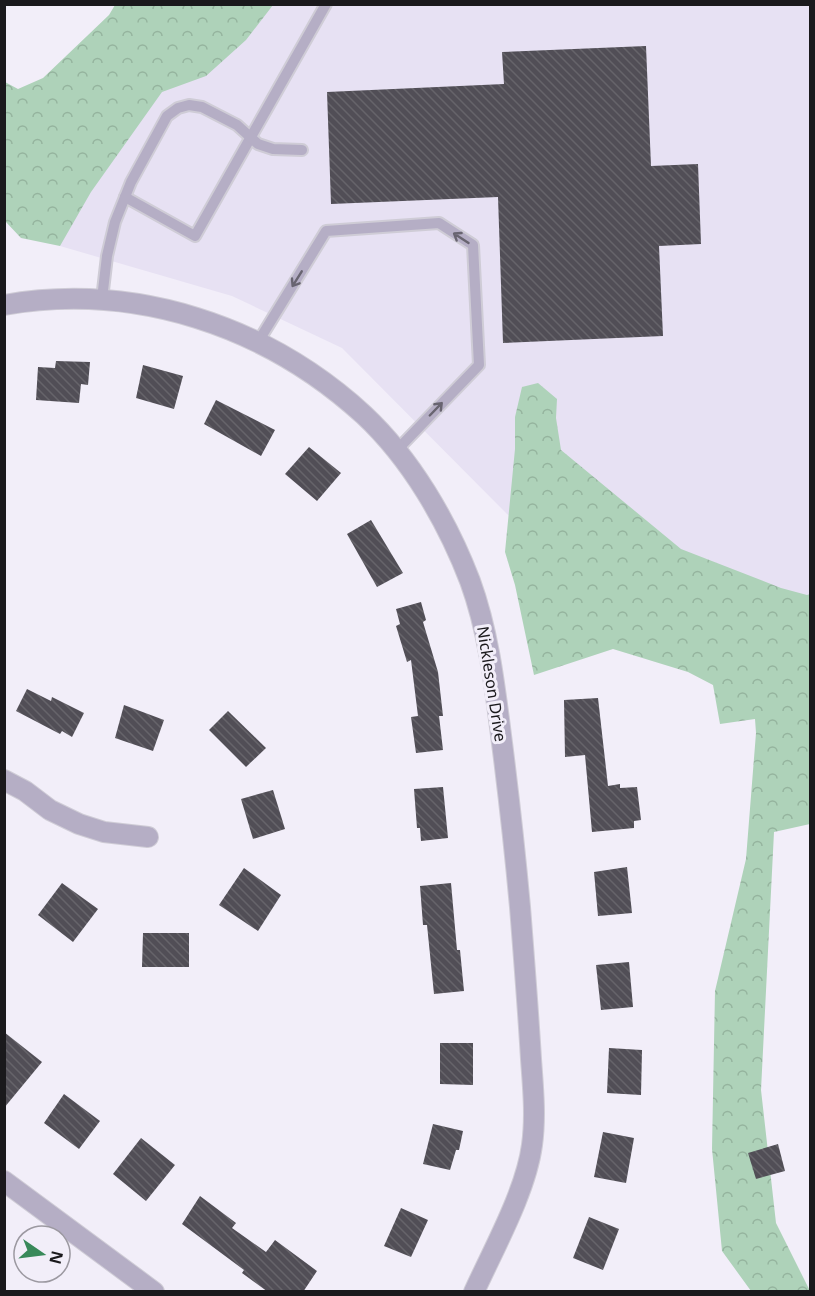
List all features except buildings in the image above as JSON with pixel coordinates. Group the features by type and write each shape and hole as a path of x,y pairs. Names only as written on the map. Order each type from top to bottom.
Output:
{"street":[{"name":"Nickleson Drive","path":"4,305 53,298 102,299 158,307 196,317 258,342 319,378 365,416 417,479 444,524 470,581 482,620 493,672 514,843 529,1017 534,1117 532,1145 524,1180 474,1292"},
{"path":"4,780 25,791 50,810 79,824 104,832 148,837"},
{"path":"4,1181 154,1292"}],"lane":[{"path":"125,196 195,236 326,4"},
{"path":"102,299 107,256 115,222 131,182 167,116 178,108 189,105 202,106 237,126 258,144 273,149 302,150"},
{"path":"258,342 326,231 439,224 473,245 479,365 396,451"}],"shaded area":[{"path":"167,5 810,5 810,659 708,671 507,514 342,348 232,296 60,246 42,149"}],"green space":[{"path":"115,5 273,5 246,40 206,76 162,92 91,192 60,246 21,238 5,221 5,82 18,89 43,78 109,15"},
{"path":"538,383 557,399 556,418 561,450 681,549 781,588 810,594 810,824 774,832 761,1090 776,1223 810,1291 751,1291 722,1251 712,1149 715,991 746,859 756,733 755,719 720,724 713,685 688,672 613,649 534,675 515,585 505,552 515,449 515,417 522,387"}]}
